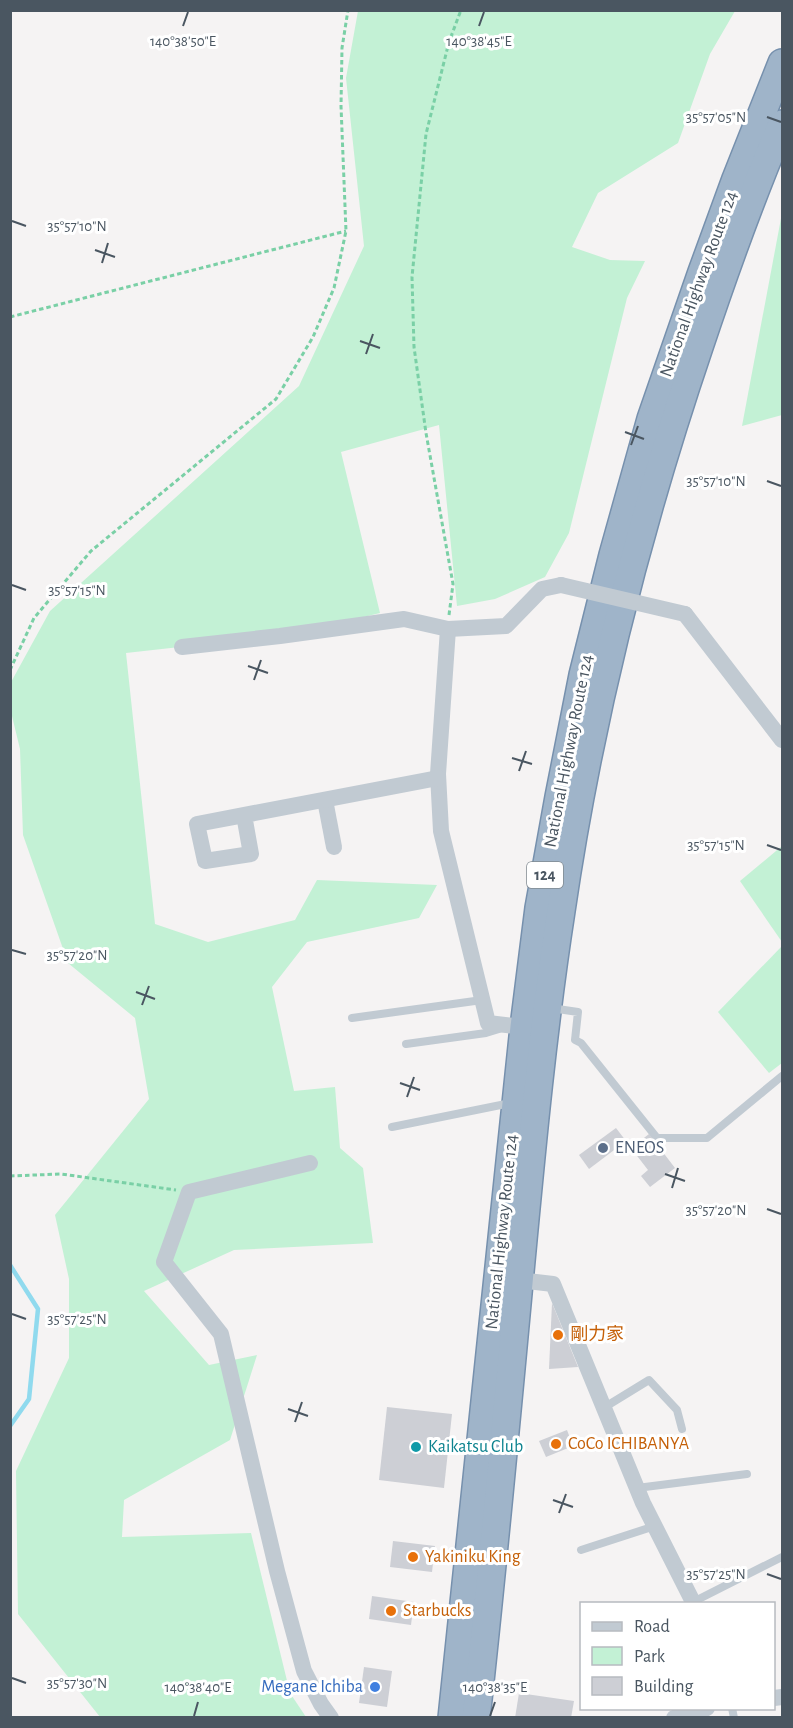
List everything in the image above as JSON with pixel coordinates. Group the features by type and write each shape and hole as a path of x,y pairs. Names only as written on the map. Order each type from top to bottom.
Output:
{"highway":[{"name":"National Highway Route 124","path":"452,1718 508,1279 536,1103 531,1022 539,908 583,675 651,418 721,220 783,63"},
{"name":"National Highway Route 124","path":"476,1718 508,1279 515,1102 531,1022 561,909 579,800 632,563 673,425 720,285 765,165 783,124"}],"street":[{"path":"182,647 404,619 448,629 506,626 542,590 561,585 685,614 783,740"},
{"path":"448,629 438,778 441,831 488,1023 531,1022"},
{"path":"244,815 438,778"},
{"path":"325,800 334,847"},
{"path":"310,1163 189,1192 164,1262 221,1334 277,1571 304,1671 321,1704 332,1718"},
{"path":"508,1279 553,1284 637,1488 693,1602"},
{"path":"674,1718 700,1710"}],"lane":[{"path":"352,1018 483,1000"},
{"path":"406,1044 486,1033 578,1012 575,1040 581,1043 657,1138 707,1138 783,1076"},
{"path":"392,1127 515,1102"},
{"path":"604,1407 649,1380 677,1410 682,1429"},
{"path":"637,1488 747,1474"},
{"path":"581,1550 655,1526"},
{"path":"695,1602 783,1557"}],"path":[{"path":"10,670 34,618 91,551 276,399 313,337 334,288 346,231 341,106 342,48 348,10"},
{"path":"448,629 453,584 426,433 414,347 411,277 426,134 449,42 461,10"},
{"path":"10,317 346,231"},
{"path":"10,1176 61,1174 189,1192"}],"green space":[{"path":"358,11 735,11 710,54 678,143 598,193 572,247 610,260 645,261 627,298 569,533 545,577 495,599 457,606 439,425 341,452 380,613 295,634 126,653 155,924 208,942 295,920 317,880 437,885 419,918 307,942 272,987 294,1091 335,1087 340,1148 363,1168 373,1243 234,1250 144,1291 209,1365 257,1355 230,1440 124,1500 122,1537 251,1533 290,1693 306,1717 100,1717 18,1614 16,1471 69,1358 69,1279 55,1215 149,1099 135,1018 68,963 23,835 20,749 11,712 10,684 50,611 299,386 364,246 346,78"},
{"path":"782,213 782,415 742,426"},
{"path":"782,846 782,942 740,881"},
{"path":"782,946 782,1063 769,1073 718,1012"}],"building":[{"path":"616,1128 626,1141 589,1169 579,1155"},
{"path":"649,1134 675,1168 650,1187 641,1176 648,1170 631,1148"},
{"name":"剛力家","path":"552,1303 578,1367 549,1369"},
{"name":"Kaikatsu Club","path":"387,1407 452,1414 444,1488 379,1480"},
{"name":"CoCo ICHIBANYA","path":"567,1430 573,1446 546,1457 539,1441"},
{"name":"Yakiniku King","path":"393,1541 435,1546 432,1572 390,1567"},
{"name":"Starbucks","path":"372,1596 414,1602 411,1625 369,1619"},
{"name":"Megane Ichiba","path":"364,1667 392,1671 387,1707 359,1703"},
{"path":"519,1693 574,1701 571,1718 515,1718"}],"waterway":[{"path":"10,1265 38,1309 29,1399 10,1426"}],"place":[{"name":"ENEOS","path":"603,1148"},
{"name":"剛力家","path":"558,1335"},
{"name":"CoCo ICHIBANYA","path":"556,1444"},
{"name":"Kaikatsu Club","path":"416,1447"},
{"name":"Yakiniku King","path":"413,1557"},
{"name":"Starbucks","path":"391,1611"},
{"name":"Megane Ichiba","path":"375,1687"}]}
